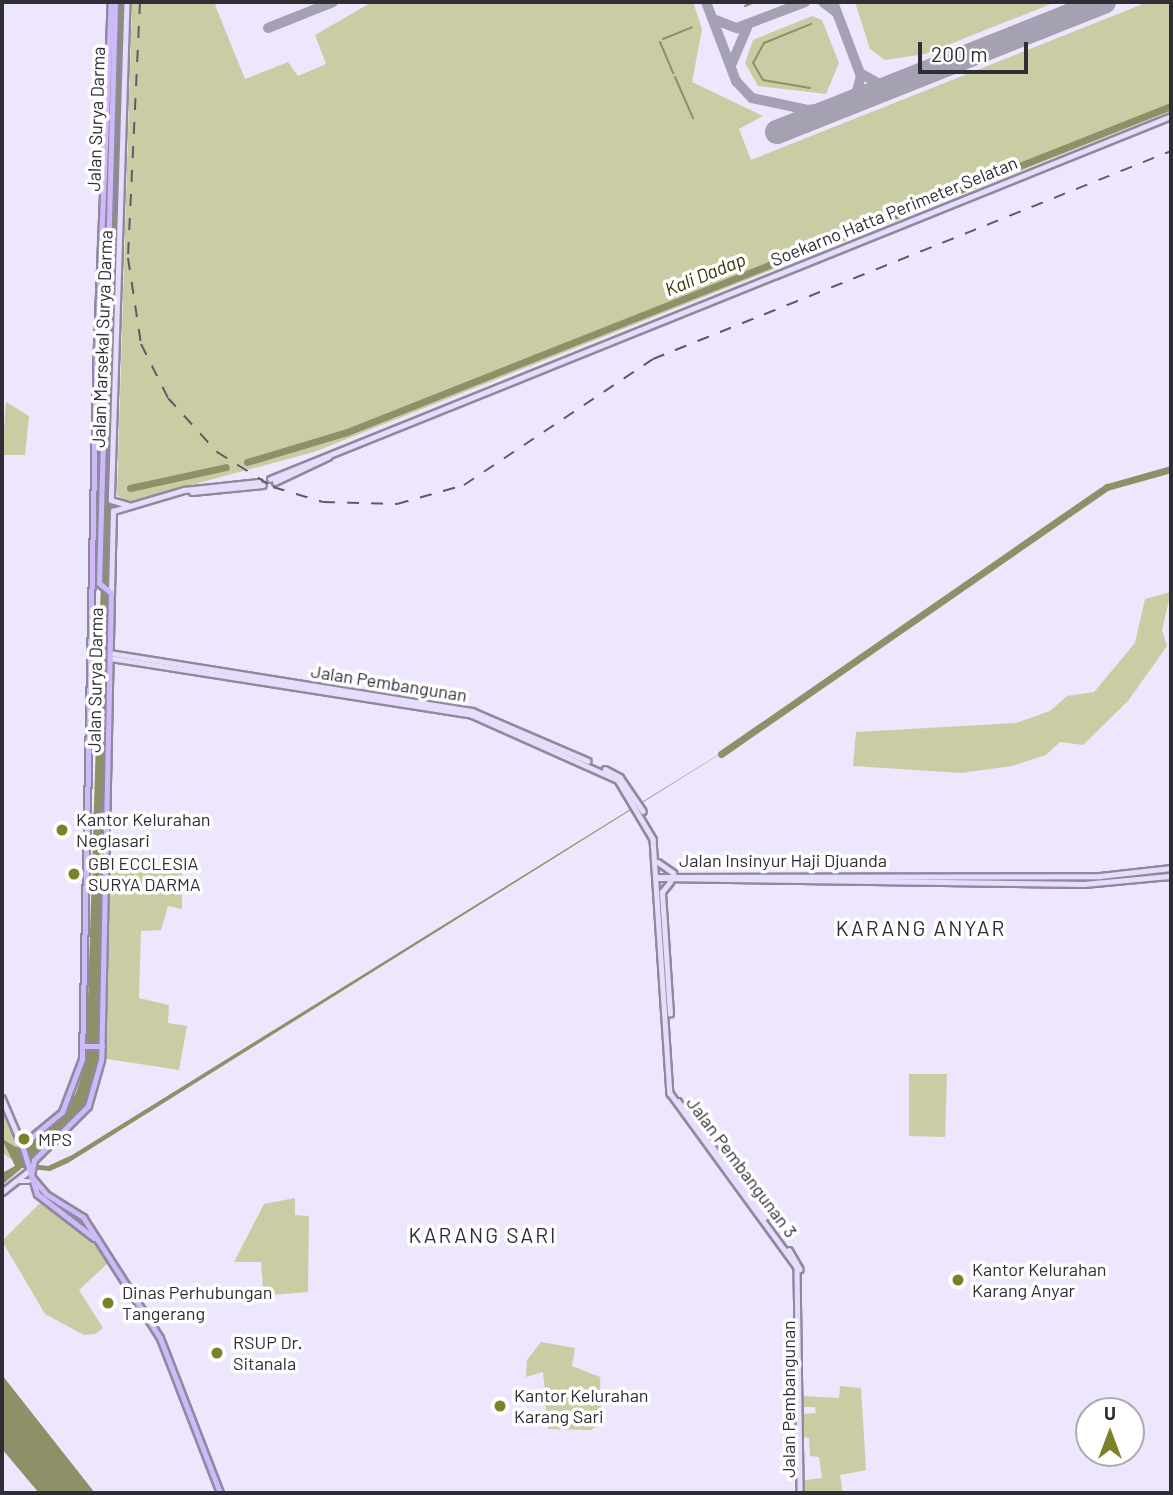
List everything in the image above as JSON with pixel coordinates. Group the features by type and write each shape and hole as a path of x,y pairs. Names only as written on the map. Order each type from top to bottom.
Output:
{"main road":[{"name":"Jalan Surya Darma","path":"23,1147 62,1112 82,1054 86,820 97,585 113,2"},
{"name":"Jalan Marsekal Surya Darma","path":"127,2 111,500 117,506 128,506"},
{"name":"Soekarno Hatta Perimeter Selatan","path":"272,481 353,442 1171,116"},
{"path":"109,591 112,511 174,493 261,483"},
{"name":"Jalan Surya Darma","path":"29,1171 32,1163 88,1107 101,1046 110,656 109,591 97,585"},
{"name":"Jalan Pembangunan","path":"110,656 472,711 612,772 642,811 651,829 658,878"},
{"path":"87,804 93,813"},
{"name":"Jalan Pembangunan","path":"642,811 659,866 674,873"},
{"path":"86,820 93,813 106,813"},
{"name":"Jalan Insinyur Haji Djuanda","path":"658,878 674,873 1100,876 1171,868"},
{"path":"717,873 717,881"},
{"path":"851,874 851,881"},
{"path":"859,874 859,881"},
{"name":"Jalan Insinyur Haji Djuanda","path":"658,878 670,882 1084,884 1171,876"},
{"name":"Jalan Pembangunan 3","path":"658,878 670,1093 781,1241 797,1267 800,1304"},
{"name":"Jalan Pembangunan 3","path":"670,882 662,892 673,1092 740,1186"},
{"path":"82,1054 86,1046 83,1037"},
{"path":"86,1046 101,1046"},
{"path":"2,1098 37,1187 79,1213 172,1359 220,1493"},
{"path":"2,1192 29,1171"},
{"path":"29,1171 29,1181 71,1223 94,1238"},
{"path":"16,1181 29,1181"},
{"path":"71,1223 79,1213"},
{"name":"Jalan Pembangunan","path":"800,1304 802,1493"}],"shaded area":[{"path":"119,2 124,2 98,1059 88,1101 30,1164 48,1166 72,1155 763,727 68,1163 50,1171 22,1168 2,1185 2,1173 15,1166 2,1139 21,1150 59,1119 76,1093 86,1062"},
{"path":"132,2 221,2 215,5 245,79 288,62 298,76 326,64 315,35 372,2 693,2 702,29 692,82 763,116 739,129 751,160 1148,2 1171,2 1171,111 314,452 128,502 117,495"},
{"path":"855,2 1056,2 925,54 885,60 870,49"},
{"path":"812,16 822,20 839,63 826,94 758,86 745,63 753,40"},
{"path":"6,402 29,416 25,455 2,455"},
{"path":"1171,592 1162,630 1167,646 1128,701 1083,745 1060,742 1046,755 1012,766 961,773 853,766 856,732 1016,723 1050,711 1067,696 1094,692 1135,643 1145,599"},
{"path":"102,864 182,870 182,909 168,906 161,930 141,931 139,998 169,1005 168,1023 187,1026 179,1070 101,1058"},
{"path":"909,1074 947,1074 945,1137 909,1136"},
{"path":"2,1107 20,1151 10,1159 2,1152"},
{"path":"295,1198 295,1215 309,1216 308,1292 272,1295 271,1287 263,1287 261,1262 234,1262 264,1204"},
{"path":"43,1200 94,1238 108,1263 79,1290 103,1328 95,1334 84,1335 45,1314 2,1241"},
{"path":"541,1342 575,1348 572,1366 600,1377 602,1422 591,1430 548,1429 543,1372 526,1377 527,1360"},
{"path":"2,1375 95,1493 39,1493 2,1449"},
{"path":"840,1386 861,1388 866,1470 840,1475 843,1493 799,1493 798,1481 822,1478 819,1457 810,1456 809,1438 803,1437 803,1414 816,1413 815,1407 803,1407 803,1396 839,1398"}],"waterway":[{"path":"745,6 755,2"},
{"path":"810,88 763,80 753,63 764,43 811,24"},
{"path":"663,39 692,27"},
{"path":"660,42 673,73"},
{"path":"675,77 693,118"},
{"name":"Kali Dadap","path":"247,462 347,432 1171,106"},
{"name":"Kali Dadap","path":"130,488 226,467"},
{"path":"721,754 1107,487 1171,469"}],"taxiway":[{"path":"268,28 333,2"},
{"path":"706,2 736,81 752,98 808,110 845,105"},
{"path":"713,19 737,28 805,2"},
{"path":"823,2 836,12"},
{"path":"833,2 861,76 854,102"},
{"path":"732,63 747,27"},
{"path":"860,73 887,88"}],"runway":[{"path":"777,132 1104,2"}],"railway":[{"path":"140,2 128,258 141,344 168,398 217,452 273,487 323,502 397,504 464,485 653,359 1171,151"}],"place":[{"name":"Kantor Kelurahan Neglasari","path":"62,830"},
{"name":"GBI ECCLESIA SURYA DARMA","path":"74,874"},
{"name":"MPS","path":"24,1139"},
{"name":"Kantor Kelurahan Karang Anyar","path":"958,1280"},
{"name":"Dinas Perhubungan Tangerang","path":"108,1303"},
{"name":"RSUP Dr. Sitanala","path":"217,1353"},
{"name":"Kantor Kelurahan Karang Sari","path":"500,1406"}],"district":[{"name":"KARANG ANYAR","path":"921,928"},
{"name":"KARANG SARI","path":"483,1235"}]}
